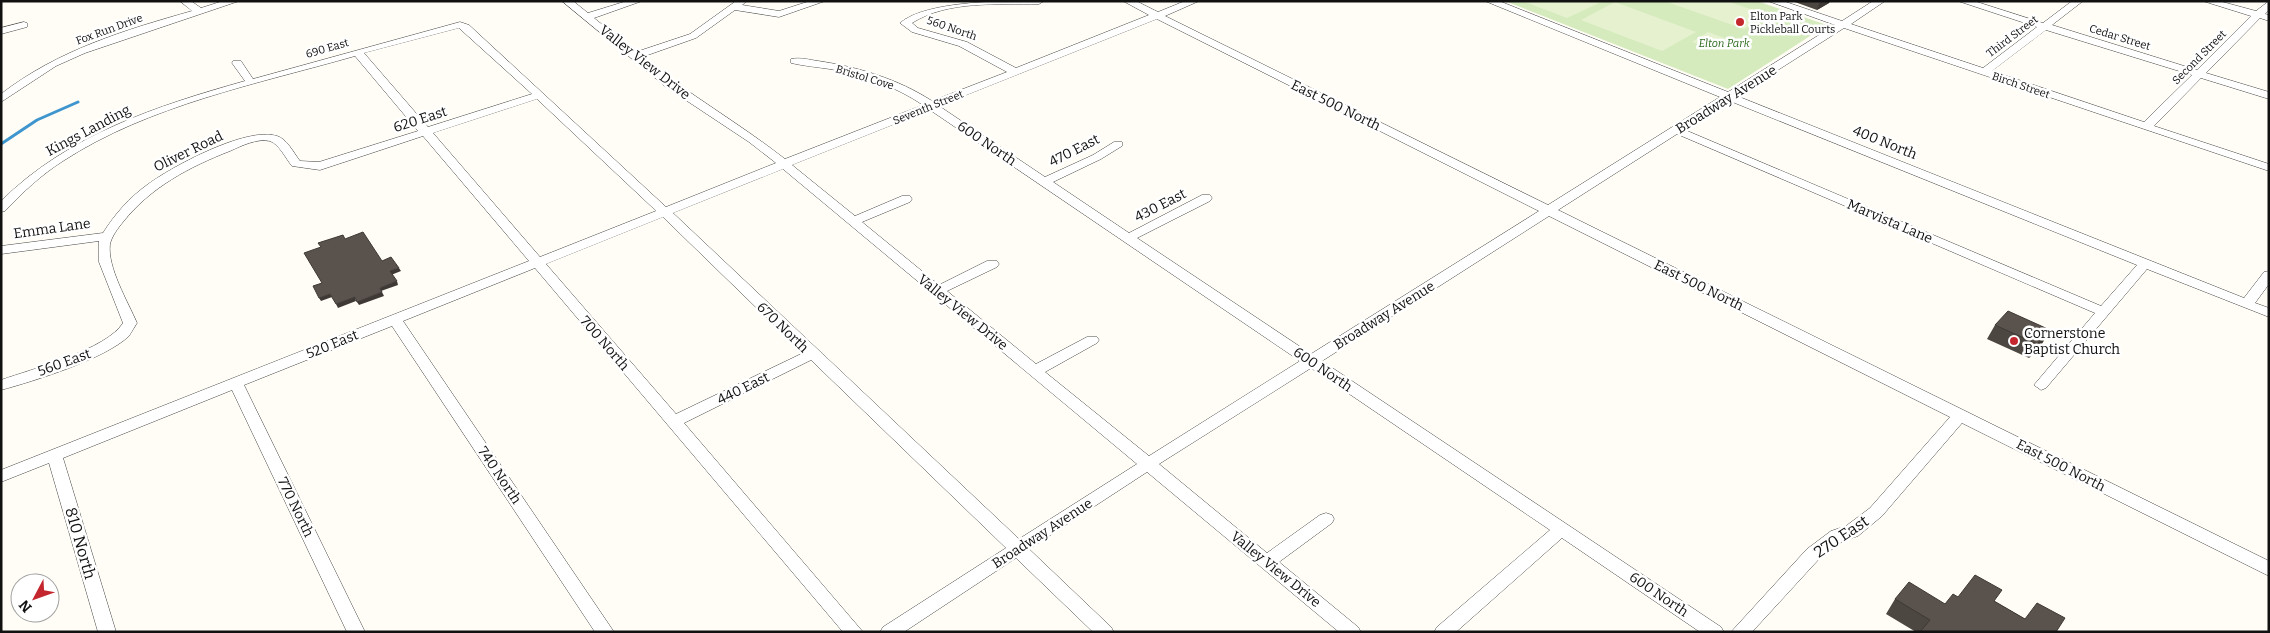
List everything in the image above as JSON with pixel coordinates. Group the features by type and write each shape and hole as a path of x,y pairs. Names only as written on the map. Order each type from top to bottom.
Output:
{"street":[{"path":"184,1 200,12"},
{"name":"Fox Run Drive","path":"2,97 31,77 74,55 124,36 234,1"},
{"name":"Valley View Drive","path":"568,1 670,85 753,140 785,165 1352,632"},
{"path":"587,17 637,1"},
{"path":"635,56 693,36 738,4 779,14 820,1"},
{"name":"560 North","path":"1016,72 968,46 915,30 905,23 916,16 955,4 1039,1"},
{"name":"East 500 North","path":"1128,1 2269,569"},
{"name":"Seventh Street","path":"663,212 1194,1"},
{"name":"400 North","path":"1490,1 2146,262 2269,313"},
{"name":"Birch Street","path":"1773,1 2269,168"},
{"name":"Broadway Avenue","path":"889,632 1148,464 1880,1"},
{"name":"Cedar Street","path":"1963,1 2269,96"},
{"name":"Third Street","path":"1985,72 2078,1"},
{"path":"2208,1 2269,18"},
{"name":"Second Street","path":"2146,127 2269,4"},
{"path":"1,31 24,25"},
{"name":"690 East","path":"200,97 443,28 460,25"},
{"name":"670 North","path":"460,25 470,30 539,95 1104,632"},
{"name":"700 North","path":"357,52 854,632"},
{"name":"Bristol Cove","path":"795,61 840,67 865,74 900,88 931,106"},
{"path":"237,63 251,83"},
{"name":"620 East","path":"261,138 276,139 294,163 309,167 332,163 539,95"},
{"name":"Kings Landing","path":"1,208 32,179 84,145 140,119 200,97"},
{"name":"600 North","path":"931,106 1715,632"},
{"name":"Marvista Lane","path":"1676,130 2103,312"},
{"name":"Oliver Road","path":"107,236 124,212 160,181 206,156 245,141 261,138"},
{"name":"470 East","path":"1044,182 1096,158 1118,144"},
{"name":"430 East","path":"1128,238 1206,198"},
{"path":"853,221 906,199"},
{"name":"520 East","path":"1,476 663,212"},
{"name":"Emma Lane","path":"1,250 107,236"},
{"name":"560 East","path":"1,385 106,346 124,335 130,323 105,260 104,243 107,236"},
{"path":"2041,385 2146,262"},
{"path":"937,291 992,264"},
{"path":"2247,304 2269,275"},
{"name":"740 North","path":"395,319 605,632"},
{"path":"1035,371 1092,340"},
{"name":"440 East","path":"674,422 812,354"},
{"name":"770 North","path":"236,382 356,632"},
{"name":"270 East","path":"1740,632 1812,554 1836,536 1852,531 1864,524 1961,415"},
{"name":"810 North","path":"54,455 107,632"},
{"path":"1268,562 1326,519"},
{"path":"1443,632 1562,529"}],"green space":[{"name":"Elton Park","path":"1505,1 1757,1 1827,25 1728,89"},
{"path":"1523,1 1600,1 1601,2 1567,18"},
{"name":"Elton Park Pickleball Courts","path":"1727,1 1767,15 1744,29 1667,2"},
{"path":"1615,2 1696,32 1662,51 1581,20"},
{"path":"1708,32 1727,39 1710,48 1692,42"}],"building":[{"path":"363,232 382,261 391,257 399,268 390,271 397,281 380,288 382,292 357,302 355,297 336,304 330,294 319,298 313,286 322,283 304,253 321,247 318,243 343,235 345,239"},
{"path":"2008,311 2050,330 2037,344 1995,325"},
{"path":"1975,575 2002,590 1994,601 2025,619 2037,603 2065,618 2056,632 1920,632 1930,620 1895,599 1909,582 1945,604 1953,594 1958,597"}],"waterway":[{"path":"1,144 37,120 78,102"}],"place":[{"name":"Elton Park Pickleball Courts","path":"1740,22"},
{"name":"Cornerstone Baptist Church","path":"2014,341"}]}
